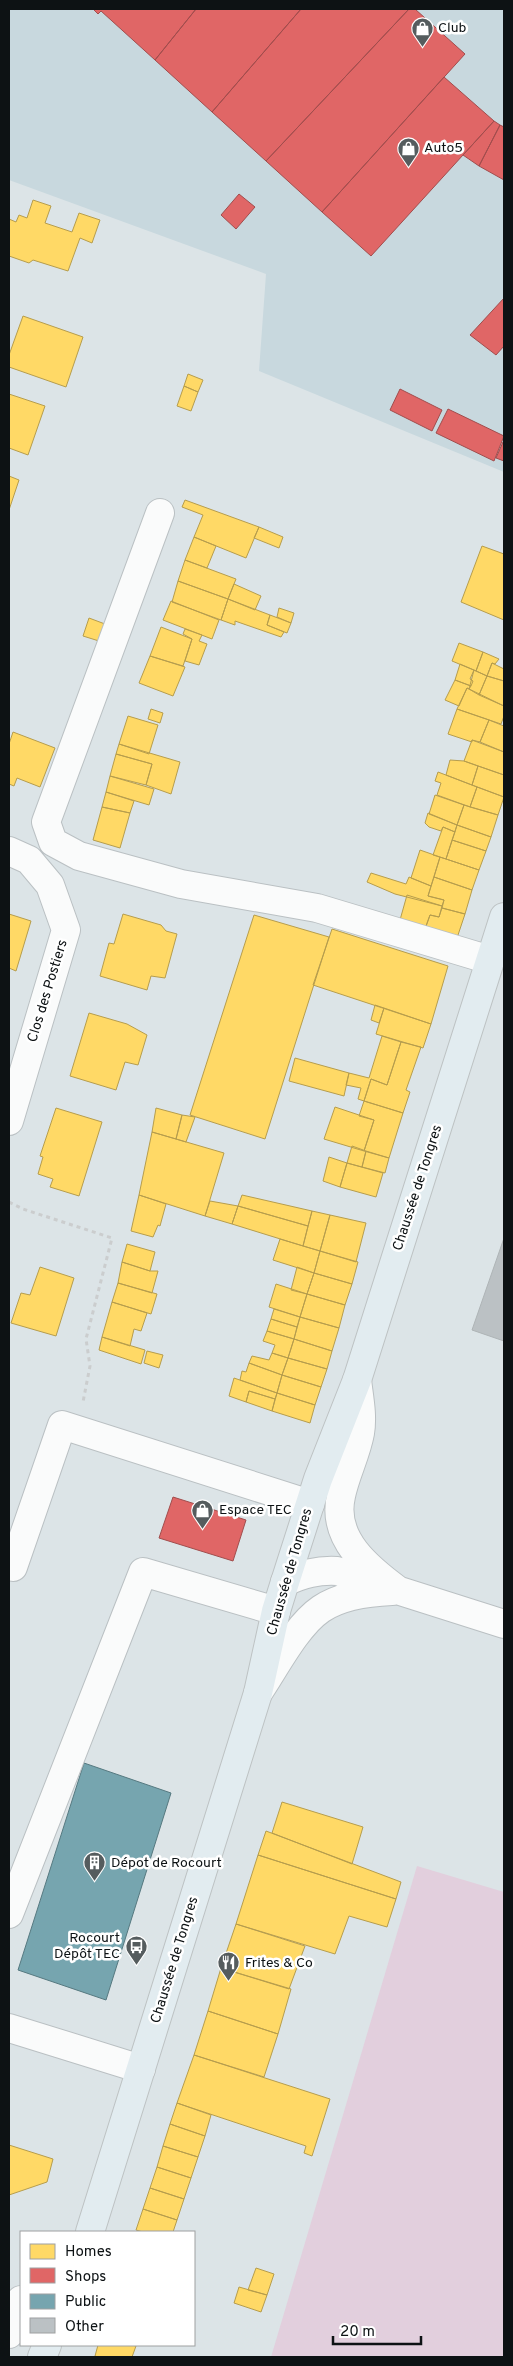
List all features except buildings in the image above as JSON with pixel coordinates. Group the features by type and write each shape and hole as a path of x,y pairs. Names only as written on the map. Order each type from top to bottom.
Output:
{"main road":[{"name":"Chaussée de Tongres","path":"90,2231 258,1693 276,1611 285,1582 310,1504 357,1380 504,917"}],"street":[{"path":"160,513 46,822 54,842 79,856 182,884 316,908 490,960"},
{"name":"Clos des Postiers","path":"9,851 29,860 50,886 66,930 9,1121"},
{"path":"357,1380 360,1433 340,1498 339,1516 344,1535 352,1550 380,1577 400,1591"},
{"path":"9,1566 14,1567 62,1425 310,1504"},
{"path":"285,1582 306,1573 328,1571 400,1591 504,1624"},
{"path":"9,1914 143,1572 276,1611"},
{"path":"258,1693 299,1633 320,1610 347,1599 379,1592 400,1591"},
{"path":"9,2028 141,2069"},
{"path":"9,2334 20,2303"}],"path":[{"path":"9,1202 23,1209 112,1238 86,1339 90,1366 78,1430"}],"shaded area":[{"path":"9,9 504,9 504,472 259,371 266,274 9,180"},
{"path":"417,1866 504,1892 504,2357 271,2357"}],"place":[{"name":"Club","path":"422,47"},
{"name":"Auto5","path":"408,167"},
{"name":"Espace TEC","path":"203,1529"},
{"name":"Dépot de Rocourt","path":"95,1882"},
{"name":"Rocourt Dépôt TEC","path":"136,1965"},
{"name":"Frites & Co","path":"229,1982"}]}
